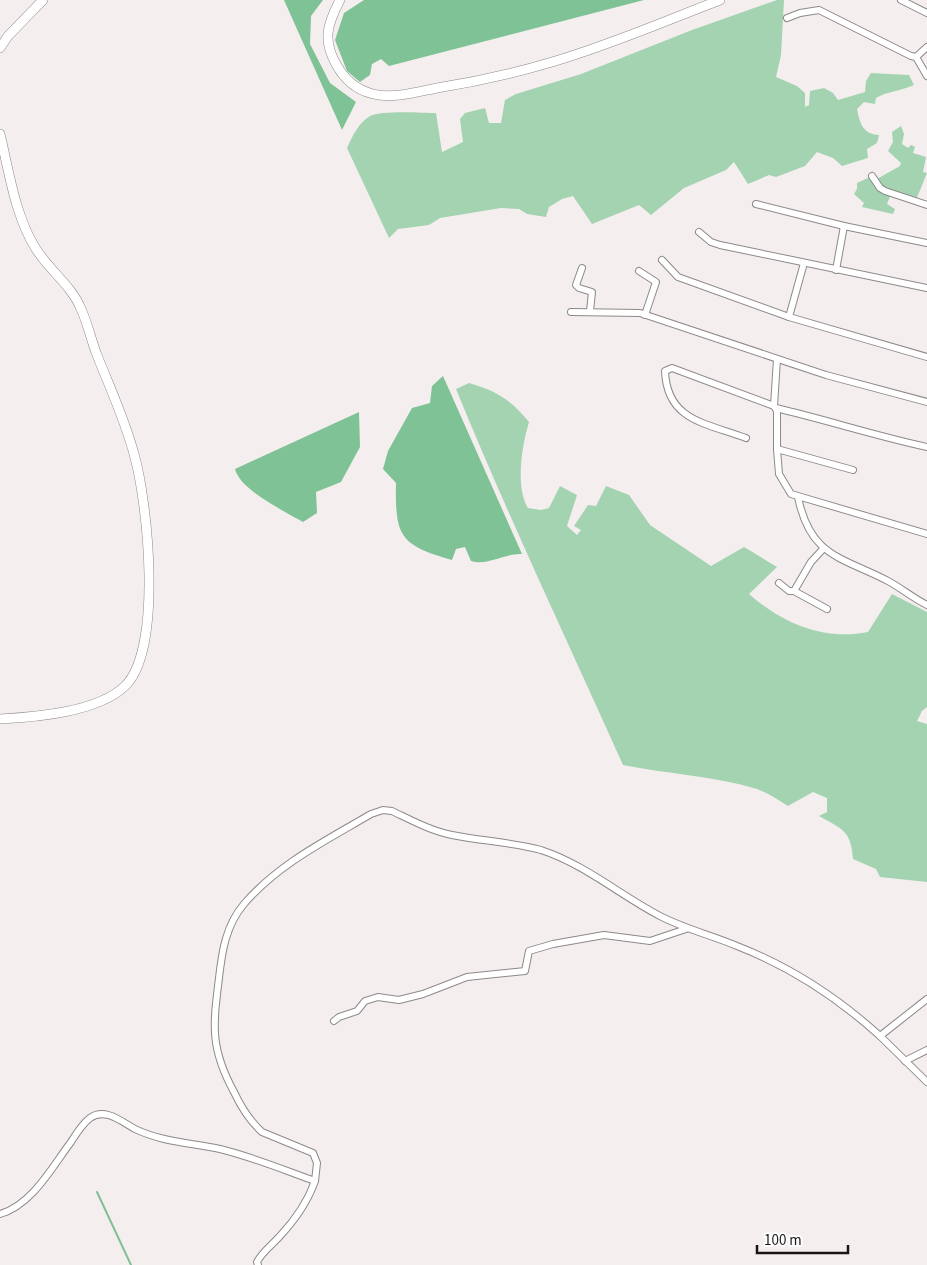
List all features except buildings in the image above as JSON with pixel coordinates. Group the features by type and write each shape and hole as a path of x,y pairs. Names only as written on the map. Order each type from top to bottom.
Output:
{"main road":[{"path":"0,48 8,36 43,0"},
{"path":"340,0 327,27 332,57 343,76 354,86 374,94 392,96 453,85 551,62 592,49 720,0"},
{"path":"0,134 27,231 45,262 81,307 134,454 145,512 149,616 140,660 131,678 118,692 83,708 58,714 0,719"}],"street":[{"path":"901,0 927,13"},
{"path":"787,18 800,13 818,10 916,57 927,76"},
{"path":"916,57 927,47"},
{"path":"872,176 880,188 885,191 927,205"},
{"path":"756,204 844,226 927,243"},
{"path":"836,270 844,226"},
{"path":"699,232 711,242 720,245 927,288"},
{"path":"662,260 678,277 790,317 927,357"},
{"path":"790,317 804,263"},
{"path":"582,268 576,285 579,288 592,292 590,311"},
{"path":"639,271 656,282 645,314"},
{"path":"571,312 630,311 645,314 777,359 927,402"},
{"path":"777,359 775,407 779,474 788,491 798,497 927,534"},
{"path":"746,438 680,411 670,398 665,371 672,368 775,407 833,421 884,438 927,448"},
{"path":"777,449 853,470"},
{"path":"798,497 806,523 823,549 834,557 886,580 927,605"},
{"path":"794,591 811,562 823,549"},
{"path":"779,583 789,591 794,591 827,609"},
{"path":"258,1265 257,1262 260,1256 281,1236 306,1201 315,1181 317,1163 313,1153 262,1132 245,1112 220,1065 214,1034 221,960 227,934 244,904 277,872 371,814 383,810 392,811 450,835 515,845 554,855 686,929 736,945 798,974 848,1008 927,1082"},
{"path":"334,1022 339,1017 357,1011 365,1001 378,997 400,1000 423,994 467,977 525,971 529,951 553,944 604,935 650,941 686,929"},
{"path":"880,1036 927,999"},
{"path":"905,1061 927,1050"},
{"path":"0,1214 11,1211 20,1205 55,1164 84,1124 90,1118 102,1114 112,1116 150,1135 222,1150 315,1181"}],"green space":[{"path":"284,0 323,0 311,16 310,44 330,83 356,102 342,130"},
{"path":"364,0 644,0 389,66 381,59 372,64 370,75 360,82 347,71 335,40 344,13"},
{"path":"777,0 784,0 781,55 776,77 797,86 805,93 805,107 809,105 810,91 824,88 833,93 838,100 865,92 866,81 871,73 909,75 914,85 876,98 875,104 864,102 857,109 863,127 869,133 879,135 877,143 867,149 868,158 842,166 833,158 817,152 805,166 776,177 769,175 748,184 734,162 726,170 684,188 651,215 639,205 592,224 573,196 562,199 549,207 546,217 527,214 519,209 501,208 440,218 429,225 398,229 389,238 347,148 359,126 370,116 392,112 436,113 442,152 463,142 460,119 465,113 485,108 489,123 501,123 505,100 516,94 581,74 692,30"},
{"path":"901,126 904,134 902,144 908,148 911,145 915,147 913,153 926,157 923,172 927,173 916,200 885,191 875,180 900,166 901,163 888,151 893,142 892,132"},
{"path":"870,177 891,194 887,204 895,209 893,214 862,207 864,203 854,194 857,189 857,183"},
{"path":"443,376 522,554 477,562 471,561 465,547 456,549 452,560 435,555 411,543 404,536 400,527 397,516 396,483 383,469 388,451 412,408 430,403 432,386"},
{"path":"469,383 488,389 503,397 529,422 521,466 524,499 528,508 541,510 549,508 560,486 577,495 567,526 577,535 581,530 574,526 588,505 596,506 606,486 629,495 650,525 711,566 744,547 777,567 749,594 775,613 804,627 835,634 868,632 892,594 927,612 927,707 922,711 917,721 927,724 927,882 880,877 876,869 853,859 850,842 844,832 819,816 827,812 827,798 813,792 788,806 757,789 741,785 623,765 517,531 456,389"},
{"path":"359,412 360,447 341,482 316,492 317,513 303,522 274,506 245,485 235,469"}],"waterway":[{"path":"97,1192 131,1265"}]}
